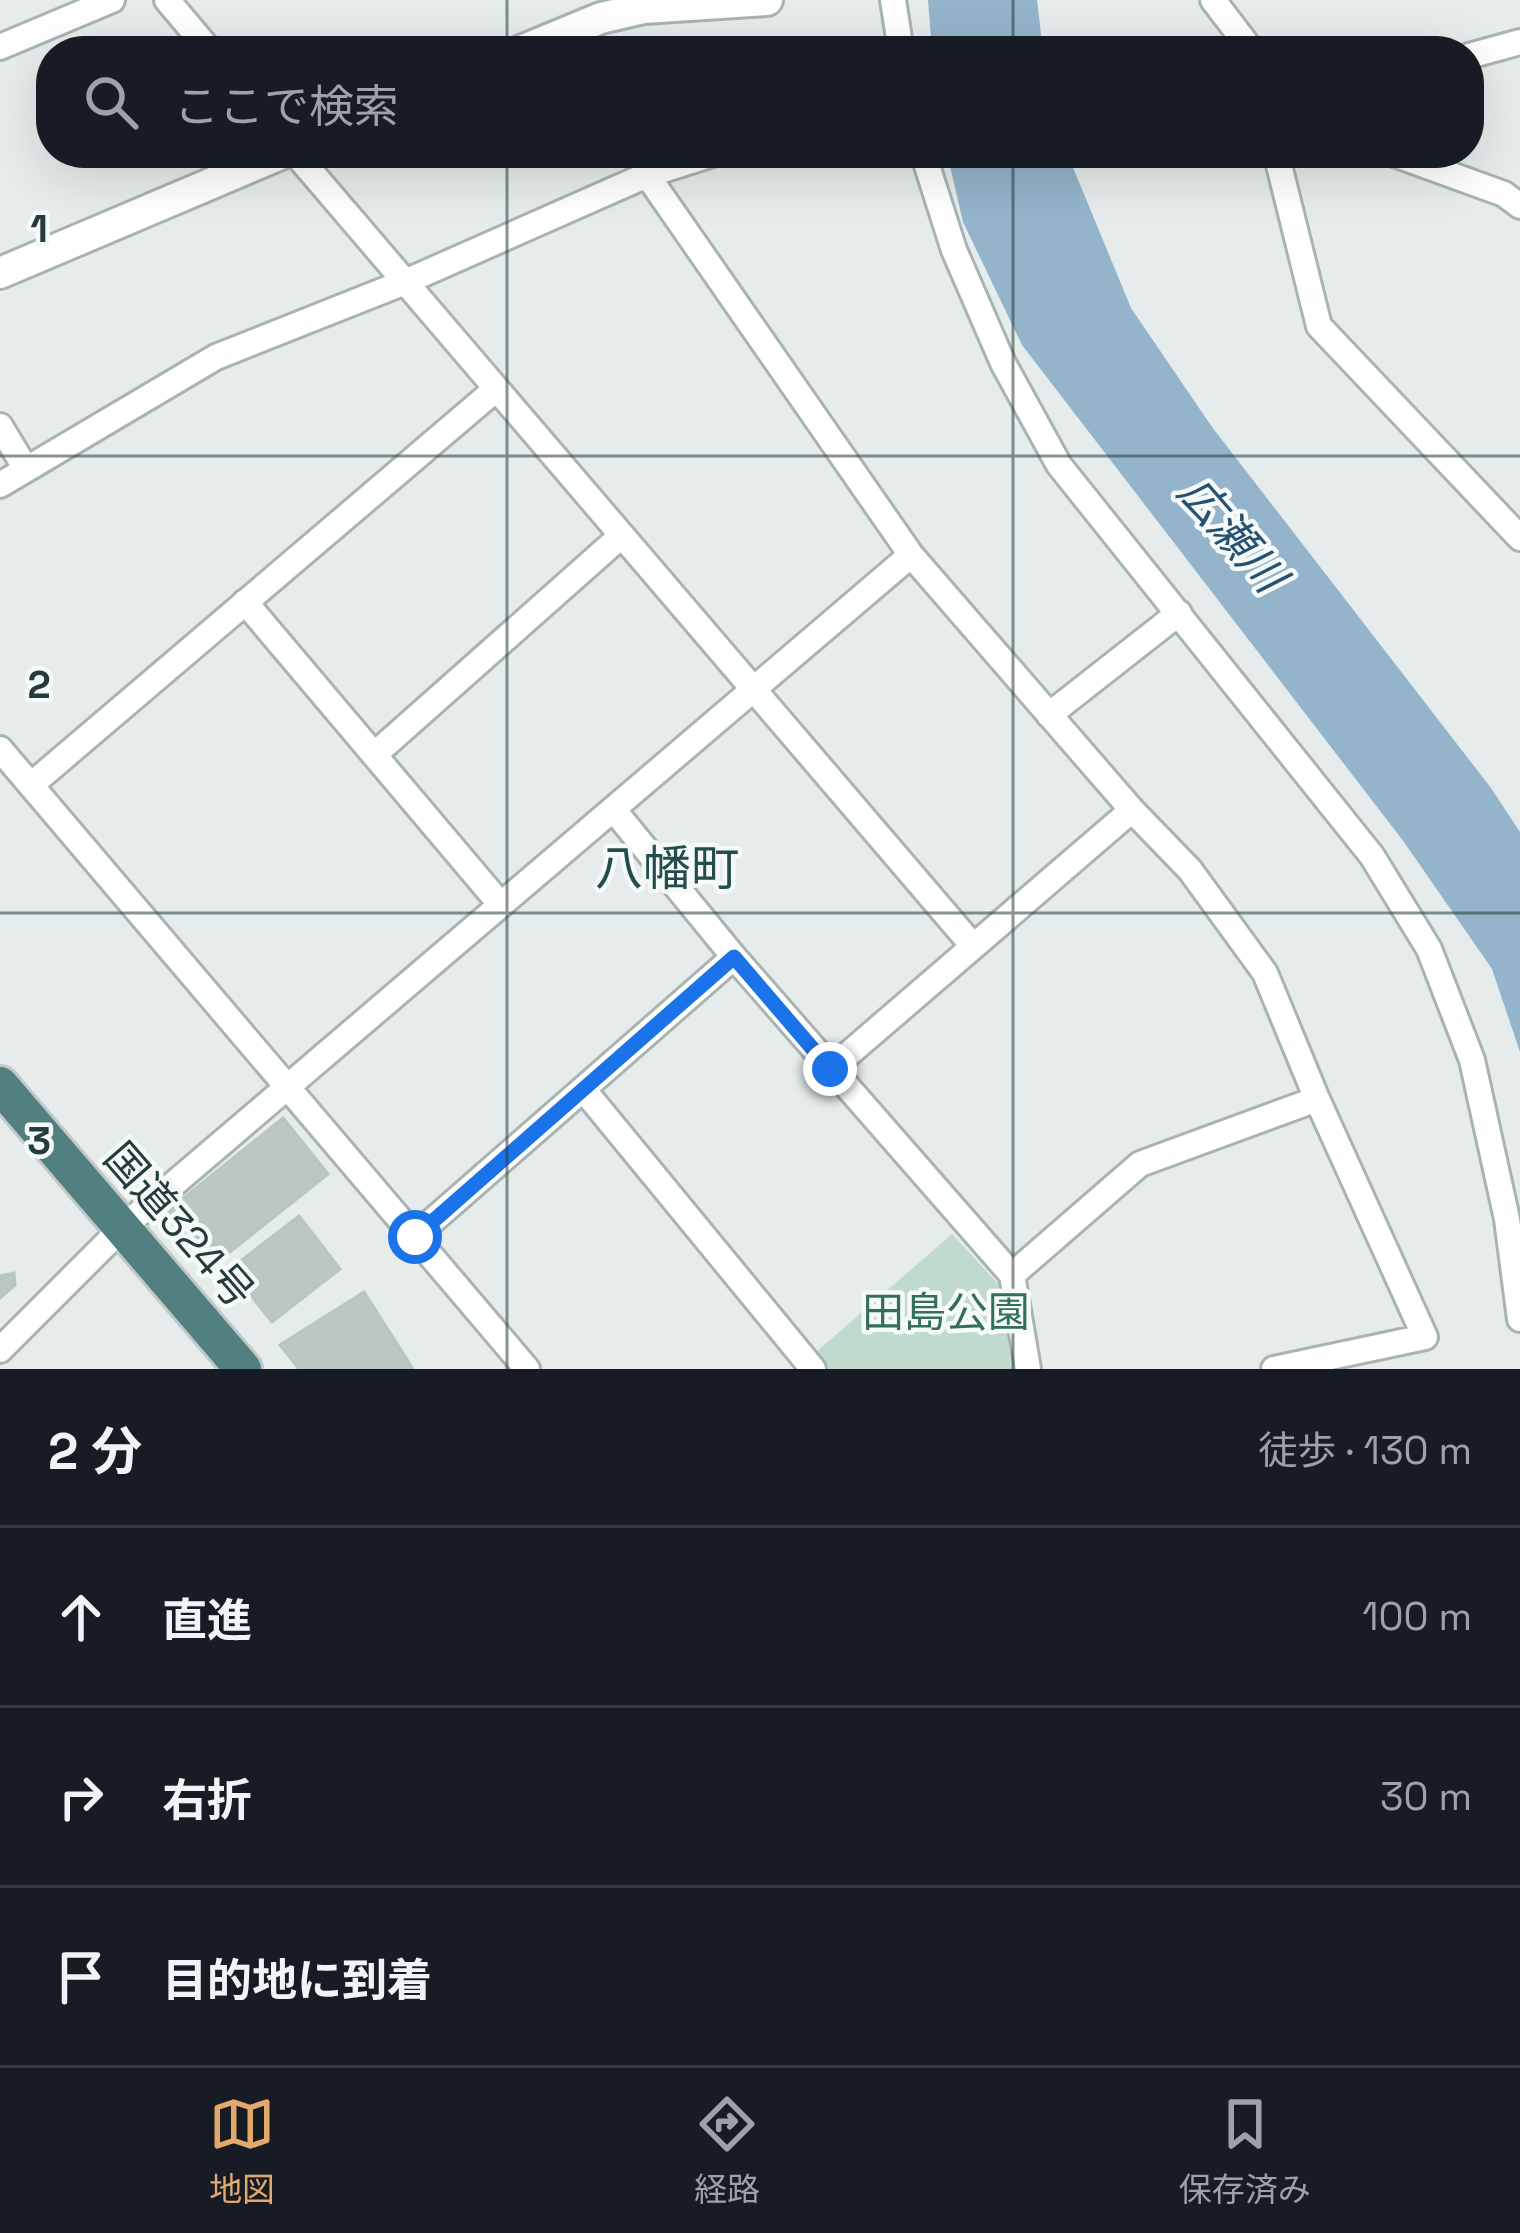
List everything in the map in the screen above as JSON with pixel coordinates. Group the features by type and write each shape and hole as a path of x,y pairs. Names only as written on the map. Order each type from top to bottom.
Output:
{"highway":[{"name":"国道324号","path":"0,1085 244,1369"}],"street":[{"path":"0,47 112,0"},
{"path":"167,0 197,36"},
{"path":"558,36 644,4 767,0"},
{"path":"893,0 899,36"},
{"path":"1213,0 1241,36"},
{"path":"1484,52 1520,42"},
{"path":"0,273 248,168"},
{"path":"308,168 973,946"},
{"path":"0,485 216,357 669,168"},
{"path":"927,168 954,250 1014,384 1059,465 1372,856 1429,950 1472,1060 1507,1219 1520,1319"},
{"path":"1280,168 1319,326 1520,538"},
{"path":"1432,168 1504,194 1520,206"},
{"path":"647,175 911,555 1132,810 1190,870 1264,973 1425,1337 1274,1369"},
{"path":"31,785 496,389"},
{"path":"0,426 26,470"},
{"path":"374,755 621,536"},
{"path":"0,1350 122,1228 911,555"},
{"path":"245,602 501,905"},
{"path":"1049,715 1179,613"},
{"path":"0,749 527,1369"},
{"path":"613,809 734,957 1012,1275 1028,1369"},
{"path":"830,1069 1132,810"},
{"path":"415,1237 734,957"},
{"path":"583,1089 813,1369"},
{"path":"1012,1275 1140,1164 1317,1099"}],"green space":[{"name":"田島公園","path":"952,1234 1000,1286 1012,1369 829,1369 815,1353"}],"water":[{"path":"928,0 1037,0 1041,36 931,36"},
{"name":"広瀬川","path":"950,168 1073,168 1131,308 1212,427 1491,788 1520,832 1520,1052 1492,969 1404,842 1022,345 963,222"}],"building":[{"path":"283,1118 328,1174 210,1268 165,1213"},
{"path":"299,1216 340,1269 272,1322 230,1269"},
{"path":"14,1273 15,1285 0,1298 0,1276"},
{"path":"364,1292 413,1369 299,1369 280,1345"}],"district":[{"name":"八幡町","path":"667,868"}],"route":[{"path":"415,1237 734,957 830,1069"}]}
